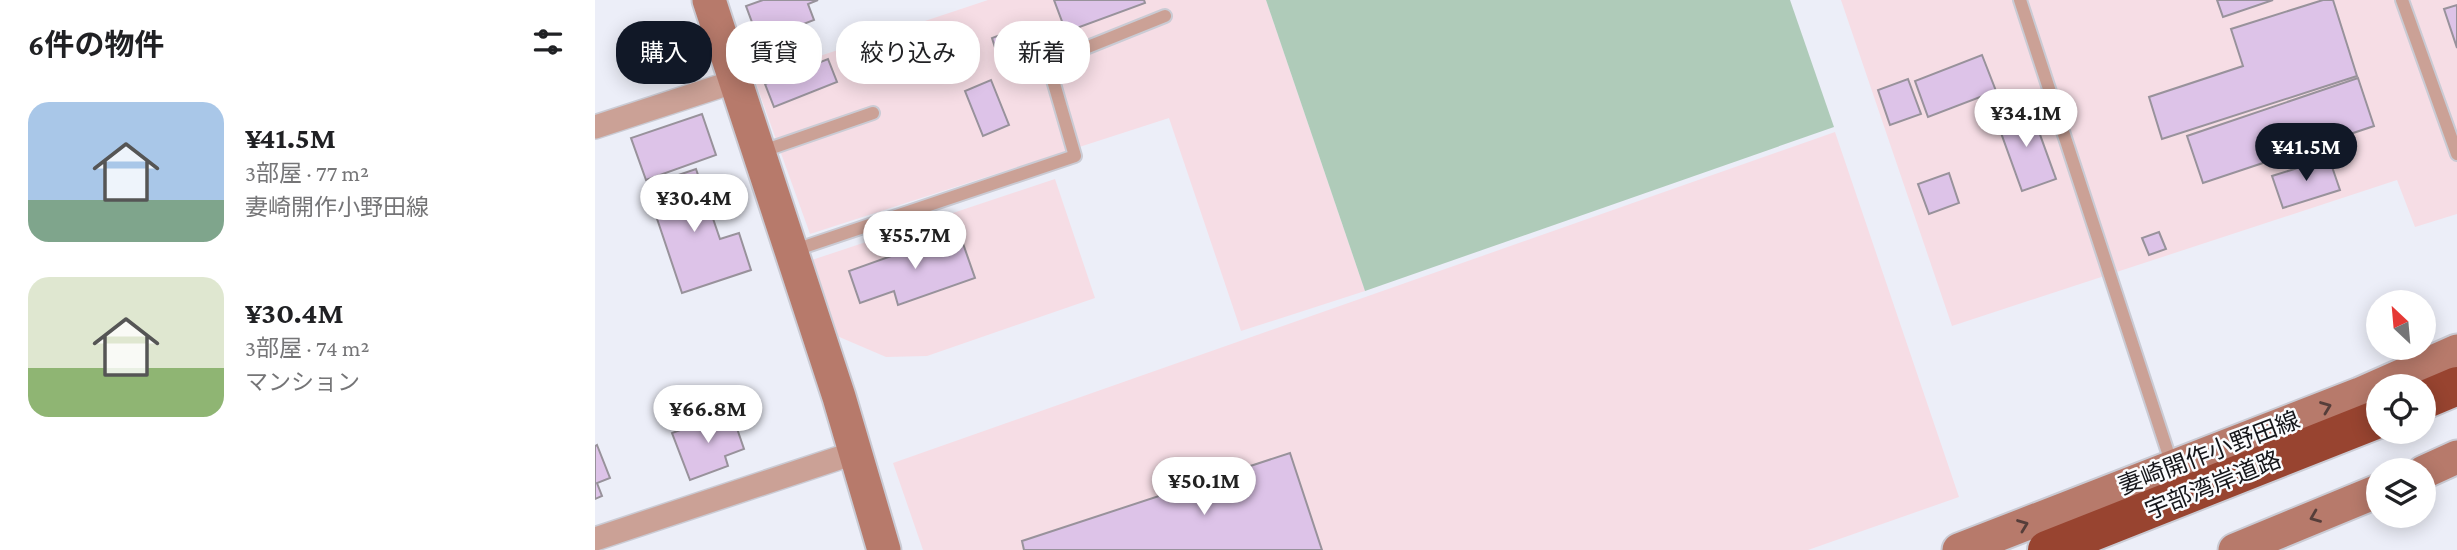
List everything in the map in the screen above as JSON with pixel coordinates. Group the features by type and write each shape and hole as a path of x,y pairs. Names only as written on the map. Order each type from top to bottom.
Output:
{"highway":[{"path":"2436,395 2457,386"},
{"name":"宇部湾岸道路","path":"2047,550 2366,424"}],"main road":[{"path":"709,0 726,51"},
{"path":"737,84 856,452 884,550"},
{"name":"妻崎開作小野田線","path":"1959,550 2360,394 2457,351"},
{"path":"2436,467 2457,457"},
{"path":"2235,550 2366,497"}],"street":[{"path":"595,127 727,84"},
{"path":"595,539 856,452"}],"lane":[{"path":"2020,0 2172,467"},
{"path":"2402,0 2457,154"},
{"path":"792,251 1075,156 1048,64 1165,16"},
{"path":"759,152 873,113"}],"shaded area":[{"path":"988,0 1266,0 1365,291 1241,331 1169,118 810,234 756,84 822,84 822,55 836,51 836,84 980,84 980,21 925,21"},
{"path":"1841,0 2457,0 2457,214 2415,227 2397,180 1952,326"},
{"path":"1835,132 1959,497 1808,550 923,550 893,463"},
{"path":"1055,179 1095,298 927,356 886,357 837,336 812,260"}],"green space":[{"path":"1266,0 1790,0 1834,127 1365,291"}],"building":[{"path":"763,0 818,0 808,4 814,20 811,21 752,21 746,6"},
{"path":"1054,0 1144,0 1145,3 1090,23 1090,21 1062,21"},
{"path":"2217,0 2273,0 2223,17"},
{"path":"2323,0 2333,0 2357,76 2162,139 2149,97 2243,66 2231,29"},
{"path":"2457,5 2457,48 2444,9"},
{"path":"1982,55 1996,91 1928,117 1915,81"},
{"path":"828,59 836,82 774,107 765,84 822,84 822,61"},
{"path":"2358,78 2374,126 2203,183 2187,136"},
{"path":"1908,79 1921,114 1890,125 1878,90"},
{"path":"991,80 1009,125 983,136 965,91"},
{"path":"2030,107 2056,179 2022,191 1996,119"},
{"path":"702,114 716,155 646,180 631,138"},
{"path":"2329,158 2340,190 2283,208 2272,176"},
{"path":"696,169 720,239 739,233 751,270 682,293 646,186"},
{"path":"1949,173 1959,203 1929,214 1918,184"},
{"path":"959,232 975,278 898,305 894,291 860,303 849,271"},
{"path":"2159,232 2166,249 2149,255 2142,238"},
{"path":"731,411 744,449 725,456 728,466 690,480 672,433"},
{"path":"597,445 610,478 597,483 602,496 595,499 595,446"},
{"path":"1290,453 1322,550 1024,550 1022,541"}]}
